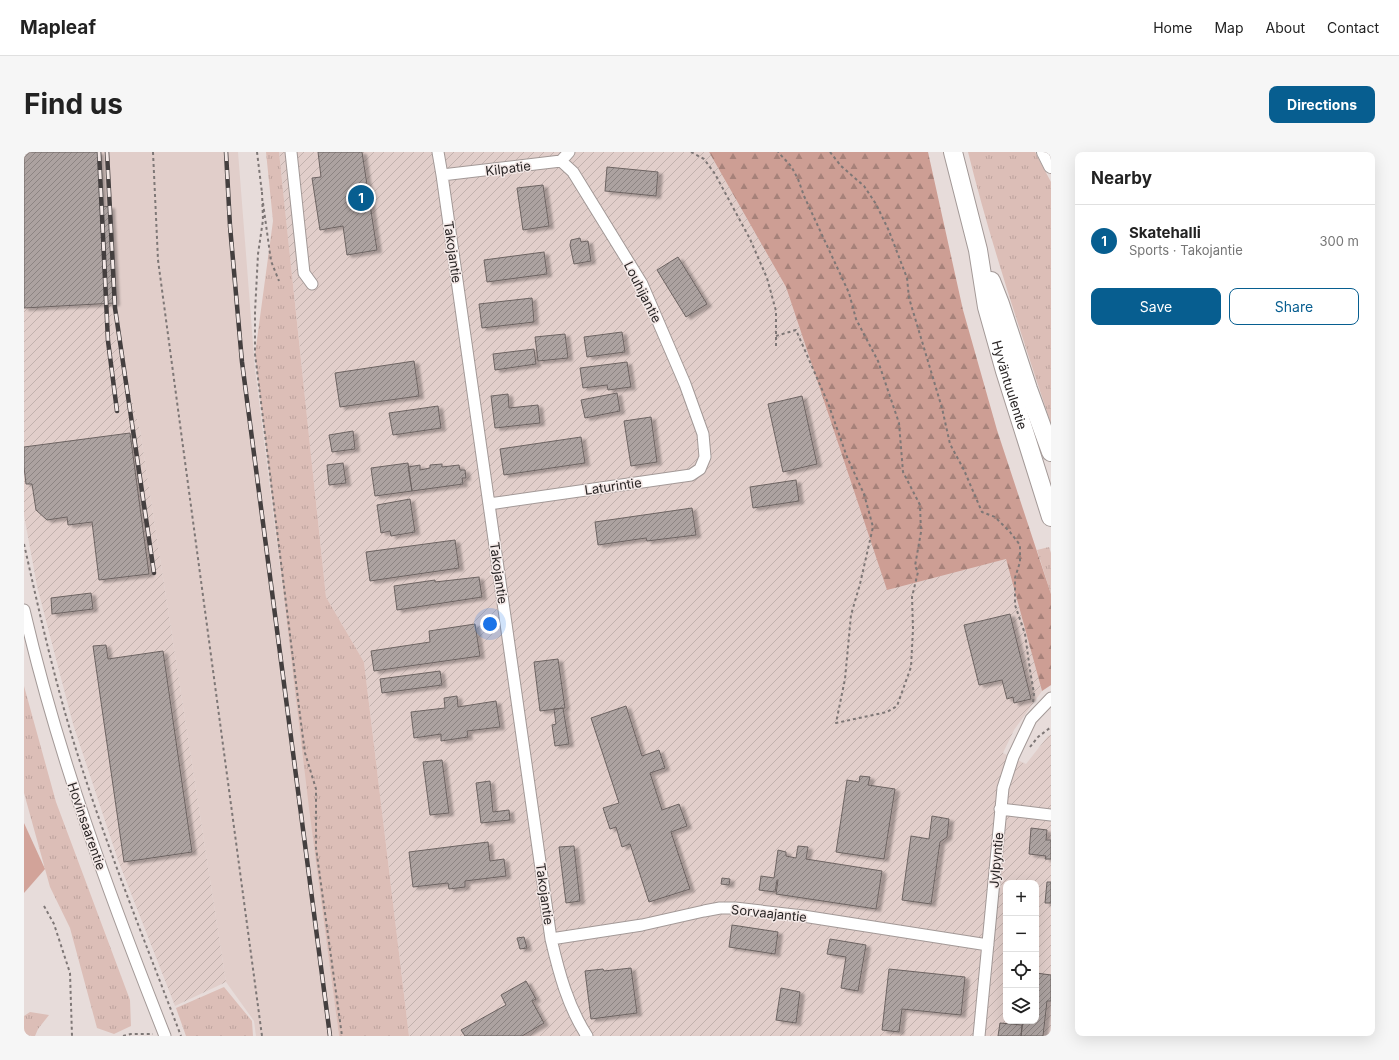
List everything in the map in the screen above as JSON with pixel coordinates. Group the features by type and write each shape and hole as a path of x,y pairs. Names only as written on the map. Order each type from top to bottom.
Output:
{"highway":[{"name":"Hyväntuulentie","path":"953,152 978,250 987,308 1005,371 1051,517"},
{"name":"Hyväntuulentie","path":"978,250 1000,304 1051,452"}],"street":[{"path":"291,152 304,273 312,284"},
{"name":"Takojantie","path":"438,152 551,939 558,971 570,1004 587,1036"},
{"path":"561,161 569,152"},
{"path":"1044,152 1051,166"},
{"name":"Kilpatie","path":"442,175 561,161"},
{"name":"Louhijantie","path":"561,161 573,172 642,284 685,384 703,434"},
{"name":"Laturintie","path":"489,504 691,475 700,469 706,457 703,434"},
{"name":"Hovinsaarentie","path":"24,610 36,663 76,797 107,884 165,1035"},
{"name":"Jylpyntie","path":"979,1036 1003,788 1007,772 1031,719 1051,698"},
{"path":"1000,809 1051,815"},
{"name":"Sorvaajantie","path":"551,939 642,925 720,908 735,908 803,916 988,945"}],"path":[{"path":"152,152 158,260 262,1036"},
{"path":"257,152 272,261 279,282"},
{"path":"691,152 704,159 715,174 750,239 767,278 776,311 776,346"},
{"path":"776,336 796,330 828,404 847,457 864,494 873,527 860,584 851,615 845,679 836,723 886,712 898,706 911,667 913,630 912,597 918,572 915,566 921,532 920,505 903,472 899,423 878,361 856,319 849,293 804,196 798,179 791,166 778,152"},
{"path":"830,152 841,166 864,186 876,204 889,231 907,278 909,298 942,408 950,444 964,470 982,512 995,517 1020,545 1020,562 1015,578 1015,605 1026,634 1034,694 1031,719"},
{"path":"262,192 263,220 258,254 255,312 255,354 305,753 316,789 316,848 342,1036"},
{"path":"24,544 42,623 74,744 115,860 181,1036"},
{"path":"1027,752 1038,737 1051,728"},
{"path":"44,906 54,924 70,973 72,1036"},
{"path":"123,1036 132,1034 165,1035"}],"shaded area":[{"path":"24,152 99,152 113,329 140,430 226,982 175,1006 118,860 73,724 37,586 24,515"},
{"path":"99,152 238,152 255,369 339,1036 256,1036 254,1021 226,982 140,430 113,329"},
{"path":"279,152 709,152 786,287 887,589 1006,559 1042,691 1014,730 1003,753 1026,764 1048,736 1051,735 1051,1036 409,1036 364,662 326,597"},
{"path":"24,823 45,869 24,893"}],"green space":[{"path":"266,152 279,152 326,597 364,662 409,1036 339,1036 309,808 255,354 273,221"},
{"path":"709,152 928,152 963,310 997,430 1051,594 1051,685 1042,691 1006,559 887,590 786,287"},
{"path":"968,152 1035,152 1051,182 1051,424 996,255"},
{"path":"1049,547 1051,553 1051,594 1037,550"},
{"path":"24,686 56,802 130,1000 131,1026 114,1034 97,1028 70,928 50,887 24,793"},
{"path":"224,987 252,1021 253,1036 186,1036 176,1008"},
{"path":"30,1012 49,1015 38,1029 35,1036 24,1036 24,1016"}],"building":[{"path":"24,152 99,152 102,207 110,206 115,303 24,308"},
{"path":"318,152 362,152 377,250 347,255 343,226 320,230 312,178 321,177"},
{"path":"607,167 658,172 656,196 605,191"},
{"path":"543,185 549,226 523,230 517,188"},
{"path":"580,238 581,242 588,241 591,261 574,264 570,245 571,240"},
{"path":"544,252 547,274 487,282 484,260"},
{"path":"678,257 707,304 686,317 657,270"},
{"path":"532,298 534,322 482,328 479,304"},
{"path":"622,332 625,352 587,357 584,337"},
{"path":"565,334 568,358 538,361 535,337"},
{"path":"534,349 536,364 495,370 493,354"},
{"path":"414,361 419,396 340,407 335,373"},
{"path":"627,362 631,387 608,390 607,385 583,388 580,368"},
{"path":"617,393 620,411 585,418 581,400"},
{"path":"508,394 509,408 538,405 540,423 495,428 491,396"},
{"path":"802,396 817,464 783,472 768,404"},
{"path":"438,406 441,428 393,435 389,413"},
{"path":"651,417 657,462 631,466 624,421"},
{"path":"353,431 355,449 332,452 329,435"},
{"path":"130,433 149,574 99,580 92,522 68,525 67,517 47,520 36,510 32,484 26,484 24,447"},
{"path":"581,437 585,463 504,475 500,449"},
{"path":"343,463 346,483 329,485 327,465"},
{"path":"408,463 412,491 375,496 371,468"},
{"path":"442,464 442,467 459,465 460,470 465,470 466,478 462,478 463,484 412,491 408,467 420,465 420,470 430,468 430,465"},
{"path":"796,480 799,501 753,508 750,487"},
{"path":"410,499 415,532 391,536 390,531 381,533 377,505"},
{"path":"692,508 696,535 647,541 646,538 598,545 595,522"},
{"path":"455,540 459,568 370,581 366,552"},
{"path":"479,577 482,597 397,610 394,586 435,580 435,582"},
{"path":"91,593 93,609 52,614 51,598"},
{"path":"1010,614 1031,699 1014,703 1013,697 1007,699 1002,680 979,685 964,625"},
{"path":"475,624 480,656 374,671 371,651 430,642 429,631"},
{"path":"106,645 108,659 163,651 192,852 124,862 93,646"},
{"path":"558,659 565,708 540,711 534,662"},
{"path":"440,671 442,685 382,693 380,679"},
{"path":"457,696 458,707 496,701 500,727 467,731 468,737 441,741 441,734 414,738 411,712 445,708 444,698"},
{"path":"626,706 642,756 659,750 665,768 650,773 662,810 679,804 687,826 671,832 690,889 649,902 630,844 622,847 616,827 610,829 603,808 619,803 591,718"},
{"path":"563,708 569,744 555,746 552,725 556,724 554,709"},
{"path":"442,760 449,813 430,815 423,762"},
{"path":"860,776 870,777 868,785 895,789 884,859 836,852 847,780 859,782"},
{"path":"490,781 493,812 509,810 510,820 481,823 476,783"},
{"path":"932,816 949,819 947,837 940,842 931,904 902,900 911,836 929,839"},
{"path":"1031,828 1047,830 1046,840 1051,840 1051,859 1045,859 1046,856 1029,854"},
{"path":"488,842 490,861 504,859 506,876 465,881 465,887 449,889 448,883 413,887 409,852"},
{"path":"574,846 580,901 566,903 559,847"},
{"path":"798,846 808,847 806,859 882,871 876,909 776,894 778,880 775,892 759,890 761,876 774,878 778,850 786,852 786,856 796,858"},
{"path":"722,878 730,879 729,885 721,884"},
{"path":"1047,882 1051,882 1051,903 1045,903"},
{"path":"732,925 778,932 775,954 729,947"},
{"path":"524,937 527,948 520,949 517,938"},
{"path":"830,939 866,945 858,991 841,988 846,957 827,954"},
{"path":"631,968 637,1013 591,1019 585,971 603,969 604,971"},
{"path":"889,969 965,977 961,1015 902,1009 899,1032 882,1030"},
{"path":"1039,973 1051,975 1051,1001 1047,1001 1043,1036 1021,1036 1023,1024 1039,1024"},
{"path":"526,981 536,999 532,1001 544,1023 522,1036 465,1036 461,1030 506,1005 501,995"},
{"path":"781,988 800,992 796,1023 776,1020"},
{"path":"1000,1023 1022,1025 1021,1036 998,1036"}],"railway":[{"path":"99,152 108,341 117,411"},
{"path":"107,152 115,308 154,573"},
{"path":"226,152 230,226 242,362 330,1036"}],"place":[{"name":"Skatehalli","path":"361,198"}]}
